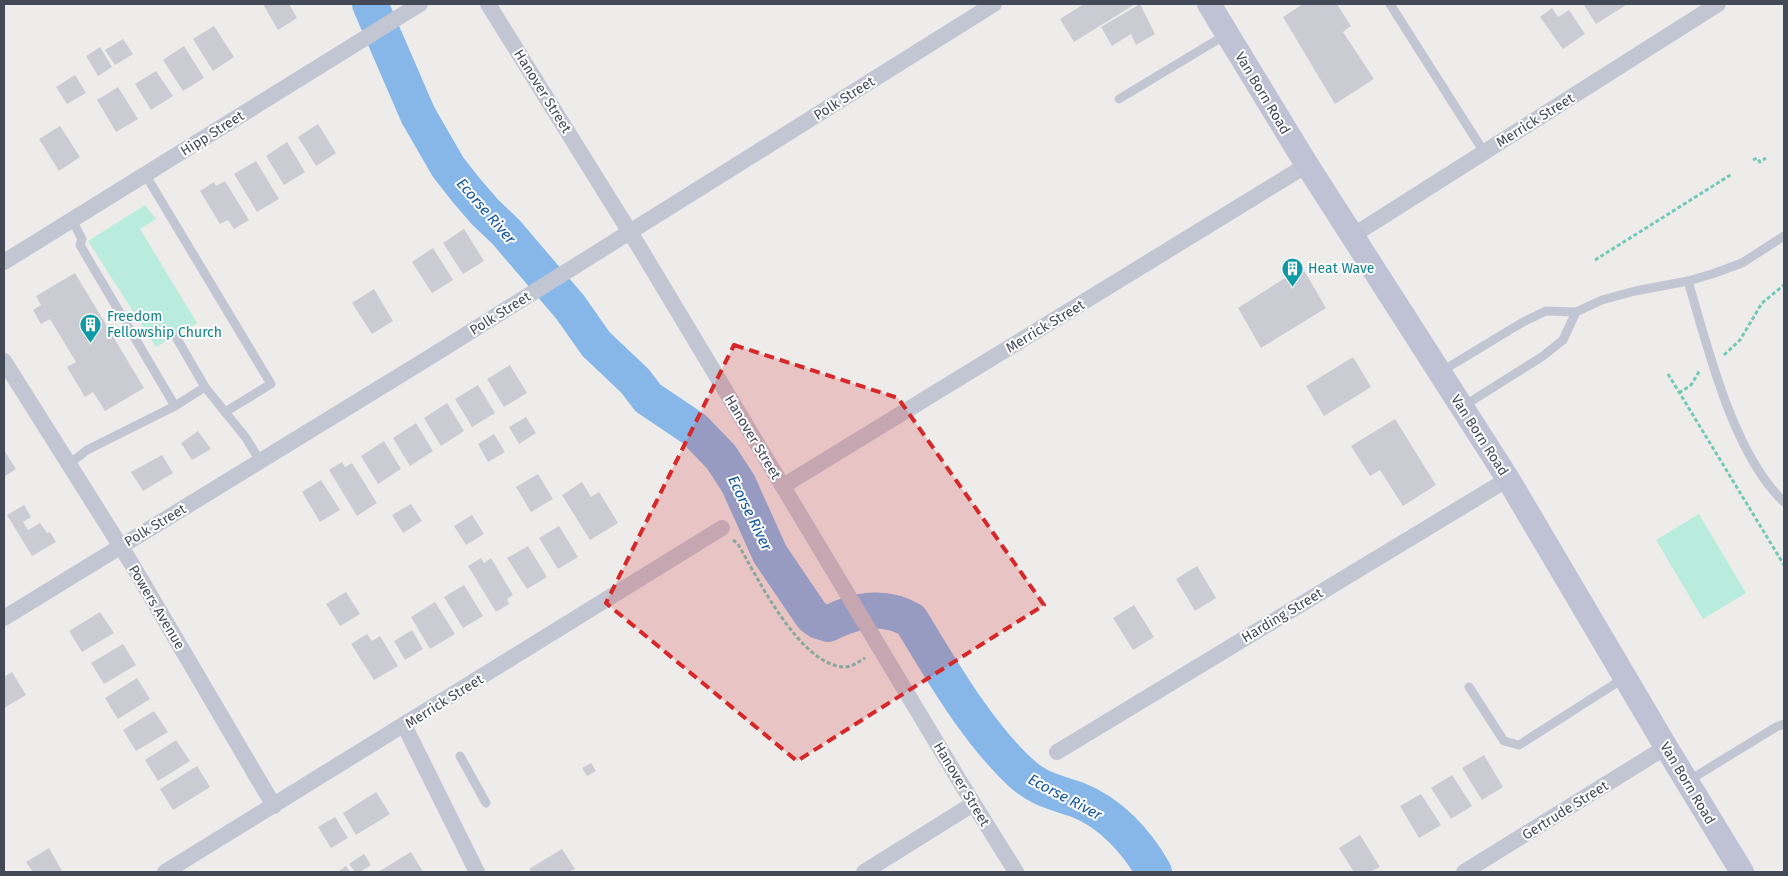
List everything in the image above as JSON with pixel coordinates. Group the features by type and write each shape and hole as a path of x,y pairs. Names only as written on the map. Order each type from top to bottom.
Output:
{"main road":[{"name":"Van Born Road","path":"1209,4 1307,165 1508,479 1742,872"}],"street":[{"name":"Hanover Street","path":"488,4 630,232 1016,872"},
{"name":"Polk Street","path":"4,618 573,268 994,4"},
{"name":"Merrick Street","path":"1352,236 1718,4"},
{"name":"Hipp Street","path":"4,262 416,6"},
{"name":"Merrick Street","path":"783,486 1307,165"},
{"name":"Powers Avenue","path":"4,361 121,546 274,806"},
{"name":"Harding Street","path":"1057,752 1508,479"},
{"name":"Merrick Street","path":"165,872 721,529"},
{"path":"404,725 477,872"},
{"name":"Gertrude Street","path":"1464,872 1666,747"},
{"path":"864,872 974,804"}],"lane":[{"path":"1390,4 1484,152"},
{"path":"1119,99 1228,34"},
{"path":"145,174 271,384 225,412"},
{"path":"72,220 82,239 80,245 175,406"},
{"path":"1439,373 1523,322 1546,311 1576,312 1602,300 1635,291 1688,281 1742,263 1784,236"},
{"path":"1688,281 1712,362 1738,430 1766,481 1784,502"},
{"path":"1462,408 1536,361 1563,340 1576,312"},
{"path":"176,336 205,387 246,438 260,461"},
{"path":"69,464 87,450 175,406 205,387"},
{"path":"1469,687 1504,741 1519,745 1625,678"},
{"path":"1687,782 1776,727 1784,724"},
{"path":"460,756 486,803"}],"path":[{"path":"1753,160 1756,158 1760,162 1766,158"},
{"path":"1595,260 1732,174"},
{"path":"1723,356 1740,340 1762,303 1784,285"},
{"path":"1679,393 1691,385 1701,369"},
{"path":"1668,374 1784,565"},
{"path":"721,529 738,544 784,620 801,643 818,657 832,665 853,666 865,658"}],"highlighted area":[{"path":"734,345 898,398 1044,605 797,761 606,603"}],"green space":[{"path":"145,205 156,219 140,229 197,323 156,347 88,241"},
{"path":"1699,514 1746,593 1703,619 1656,540"}],"building":[{"path":"263,4 289,4 297,18 278,30"},
{"path":"1084,4 1135,4 1074,42 1060,19"},
{"path":"1140,4 1155,34 1136,45 1131,34 1112,46 1101,27"},
{"path":"1303,4 1337,4 1351,26 1343,32 1374,79 1335,104 1283,17"},
{"path":"1584,5 1626,5 1596,24"},
{"path":"1552,8 1558,17 1569,10 1585,34 1563,49 1540,17"},
{"path":"214,26 234,57 213,71 193,39"},
{"path":"123,39 133,54 115,65 105,50"},
{"path":"184,46 204,78 183,91 163,60"},
{"path":"100,47 112,67 98,76 86,56"},
{"path":"156,71 173,96 151,110 135,84"},
{"path":"75,75 86,93 67,104 56,87"},
{"path":"118,87 138,119 116,132 97,100"},
{"path":"318,124 336,153 316,166 298,137"},
{"path":"60,126 80,157 59,171 39,139"},
{"path":"287,142 305,172 284,185 266,156"},
{"path":"256,161 279,199 257,212 234,174"},
{"path":"225,181 249,220 234,229 228,220 220,224 200,191 214,182 216,186"},
{"path":"464,229 484,261 463,274 443,243"},
{"path":"433,248 453,280 432,293 412,262"},
{"name":"Heat Wave","path":"1302,267 1326,308 1261,348 1238,308"},
{"name":"Freedom Fellowship Church","path":"75,273 144,388 105,411 93,392 85,397 67,367 76,362 50,319 41,324 33,310 41,305 36,296"},
{"path":"374,289 393,321 372,334 352,303"},
{"path":"1353,357 1371,387 1324,416 1306,386"},
{"path":"510,365 527,393 504,407 487,379"},
{"path":"478,385 495,413 472,427 455,399"},
{"path":"447,403 464,431 441,446 424,418"},
{"path":"526,417 536,433 519,444 509,427"},
{"path":"1395,419 1436,485 1403,506 1380,470 1370,476 1351,446"},
{"path":"416,423 433,451 410,466 393,438"},
{"path":"198,431 211,449 192,460 181,443"},
{"path":"494,434 505,452 488,462 478,444"},
{"path":"384,441 401,469 378,484 361,456"},
{"path":"4,450 16,469 4,477"},
{"path":"162,455 173,473 143,491 131,472"},
{"path":"342,462 345,467 352,463 377,503 357,516 329,470"},
{"path":"538,474 553,499 531,512 516,487"},
{"path":"321,480 340,510 320,522 302,492"},
{"path":"582,482 591,497 599,492 618,523 590,540 562,495"},
{"path":"411,504 422,521 403,533 392,515"},
{"path":"24,505 31,517 23,522 28,530 40,523 47,533 50,532 56,542 32,556 7,515"},
{"path":"472,515 484,534 466,545 454,526"},
{"path":"559,526 578,557 558,569 539,538"},
{"path":"528,546 547,577 527,589 507,558"},
{"path":"481,558 484,563 491,558 513,595 507,599 509,604 496,612 468,566"},
{"path":"1197,566 1216,598 1195,611 1176,579"},
{"path":"464,585 483,616 463,628 444,597"},
{"path":"346,592 360,614 340,626 326,604"},
{"path":"435,602 455,634 430,649 411,617"},
{"path":"1134,605 1154,637 1133,650 1113,618"},
{"path":"100,612 114,633 82,652 69,631"},
{"path":"412,630 423,649 405,660 394,641"},
{"path":"367,634 372,641 380,636 398,666 374,680 351,644"},
{"path":"123,644 136,665 104,684 91,663"},
{"path":"12,672 26,695 4,708 4,677"},
{"path":"137,678 150,699 118,719 105,698"},
{"path":"154,711 168,732 136,751 123,730"},
{"path":"176,740 190,761 158,781 145,760"},
{"path":"1484,755 1503,787 1482,800 1462,768"},
{"path":"591,763 596,771 587,776 582,768"},
{"path":"197,766 210,787 173,810 160,789"},
{"path":"1452,775 1472,806 1451,819 1431,788"},
{"path":"376,792 390,814 356,835 343,813"},
{"path":"1421,794 1441,825 1419,838 1400,806"},
{"path":"335,817 348,838 331,848 318,827"},
{"path":"1360,835 1380,867 1370,872 1354,872 1339,848"},
{"path":"49,848 62,871 33,872 26,862"},
{"path":"562,849 575,869 569,872 532,872 529,869"},
{"path":"411,852 423,872 378,872"},
{"path":"364,854 371,865 360,872 355,872 349,864"},
{"path":"346,866 350,872 339,871"}],"waterway":[{"name":"Ecorse River","path":"370,4 418,115 448,167 485,212 506,232 570,307 596,344 635,381 648,398 694,429 721,457 738,483 770,554 812,616 828,624 859,612 880,611 901,615 911,620 961,700 989,739 1004,756 1034,783 1078,800 1112,821 1131,839 1154,872"}],"place":[{"name":"Heat Wave","path":"1292,287"},
{"name":"Freedom Fellowship Church","path":"91,343"}]}
